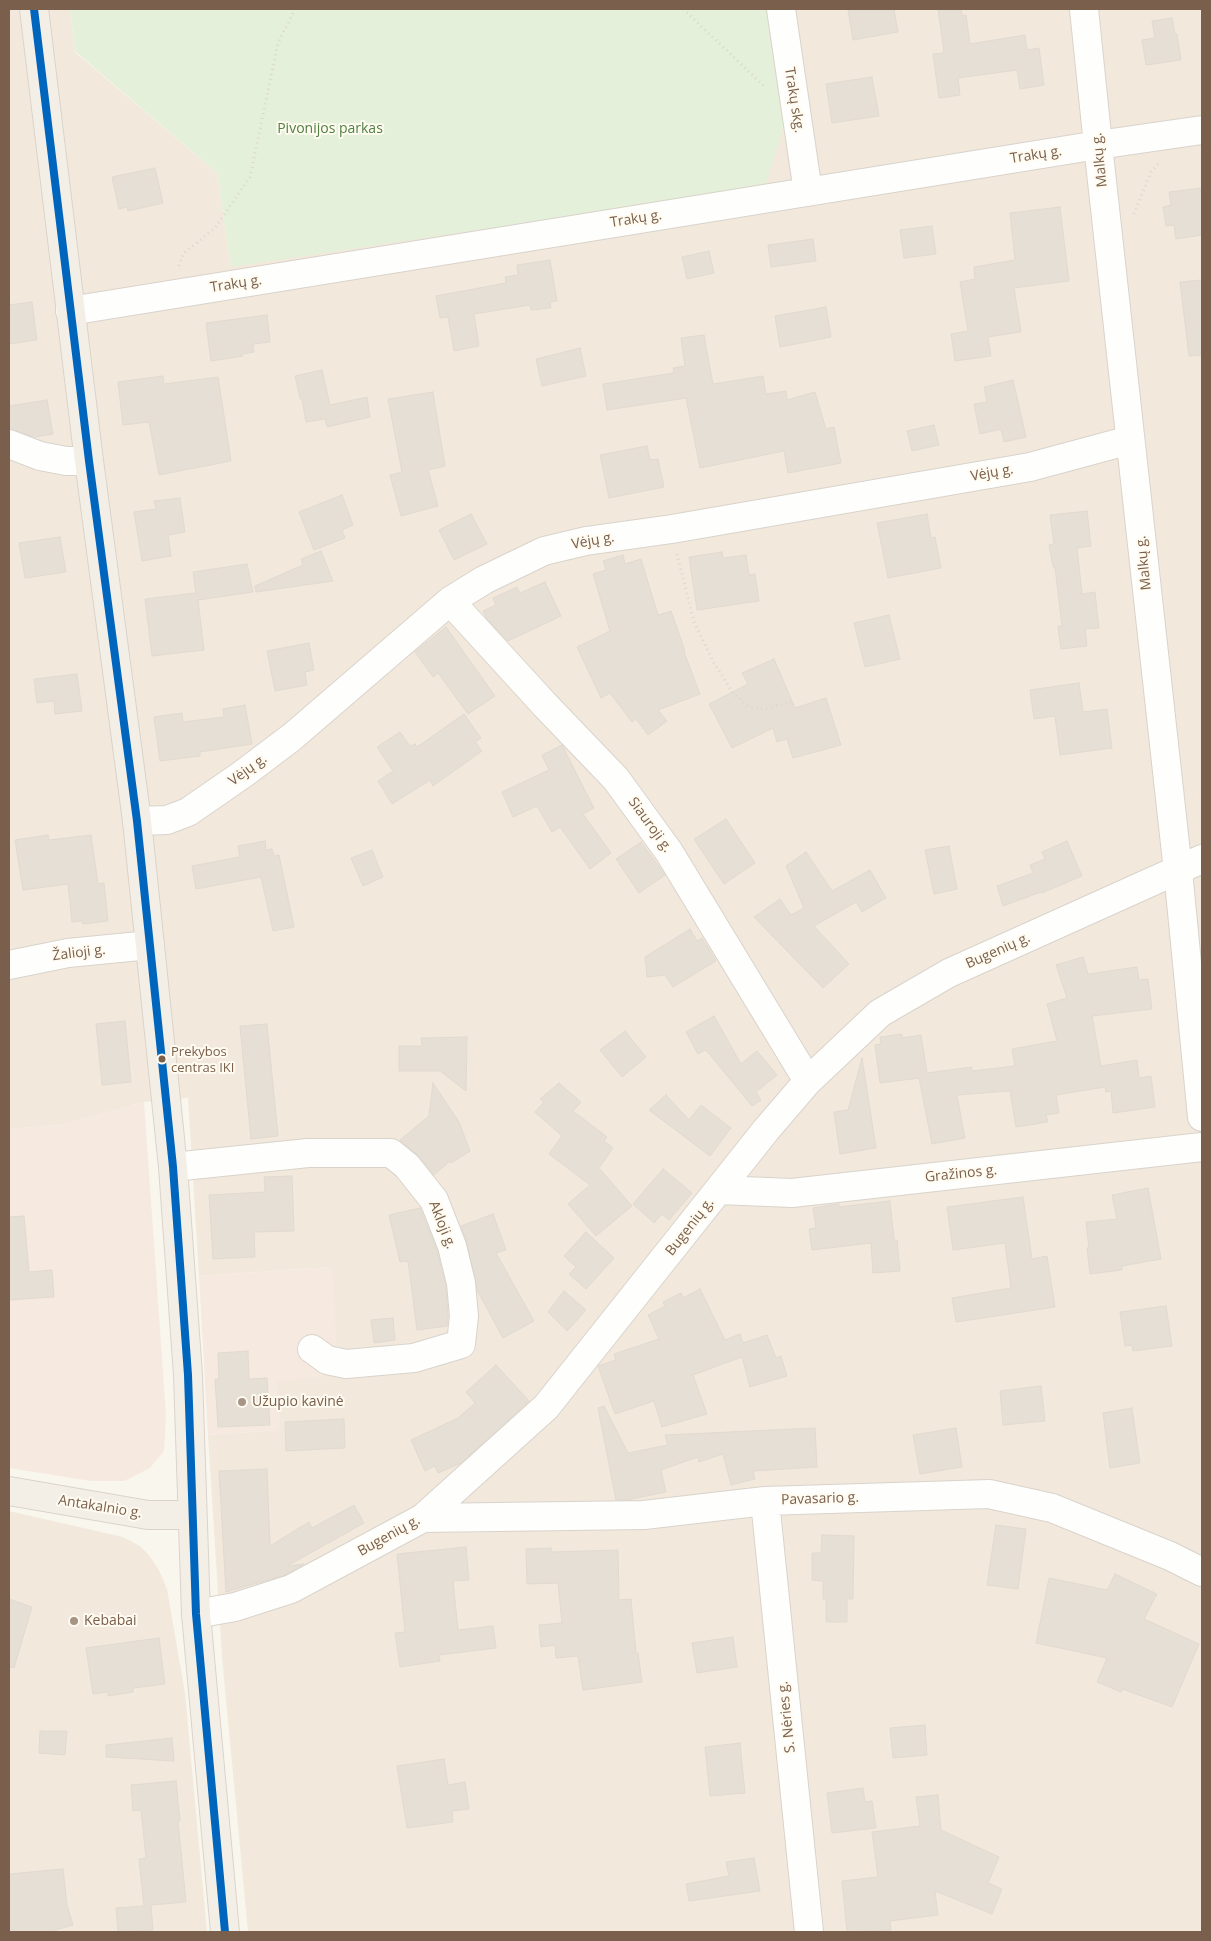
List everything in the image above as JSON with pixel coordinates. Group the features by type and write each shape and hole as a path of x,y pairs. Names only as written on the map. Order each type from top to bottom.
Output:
{"main road":[{"path":"34,9 89,461 137,821 173,1167 188,1375 196,1614 225,1932"},
{"name":"Antakalnio g.","path":"9,1491 148,1515 192,1515"}],"street":[{"name":"Trakų skg.","path":"780,9 808,192"},
{"name":"Malkų g.","path":"1084,9 1178,871 1202,1118"},
{"name":"Trakų g.","path":"70,311 1098,144 1202,130"},
{"name":"Vėjų g.","path":"137,821 167,820 188,812 292,737 450,601 484,580 544,551 586,541 672,529 1030,466 1130,440"},
{"path":"9,444 40,456 66,461 89,461"},
{"name":"Siauroji g.","path":"450,601 616,779 669,852 808,1081"},
{"name":"Bugenių g.","path":"196,1614 235,1607 291,1589 423,1518 546,1407 766,1130 808,1081 880,1013 949,973 1202,859"},
{"name":"Žalioji g.","path":"9,964 68,954 150,945"},
{"name":"Gražinos g.","path":"719,1190 792,1193 1202,1147"},
{"name":"Akloji g.","path":"173,1167 308,1153 391,1153 407,1166 434,1200 452,1246 461,1283 464,1316 461,1344 414,1358 346,1364 327,1360 312,1349"},
{"name":"Pavasario g.","path":"423,1518 644,1515 765,1501 989,1494 1052,1508 1170,1556 1202,1572"},
{"name":"S. Nėries g.","path":"765,1501 809,1932"}],"path":[{"path":"170,295 182,254 215,228 250,177 278,43 295,9"},
{"path":"684,9 797,118"},
{"path":"1132,220 1151,172 1160,162"},
{"path":"672,529 694,622 714,663 733,692 749,707 763,709 795,701"}],"shaded area":[{"path":"9,9 70,9 75,52 217,173 231,267 770,9 1202,9 1202,1932 248,1932 222,1657 208,1435 279,1430 276,1381 331,1267 199,1276 188,1098 144,1102 61,1125 9,1129"},
{"path":"144,1102 166,1415 164,1451 150,1468 124,1481 91,1481 9,1468 9,1129 61,1125"},
{"path":"332,1267 338,1375 276,1381 279,1430 208,1435 199,1276"},
{"path":"9,1511 123,1537 140,1546 159,1570 167,1589 185,1693 207,1932 9,1932"}],"green space":[{"name":"Pivonijos parkas","path":"70,9 770,9 786,118 765,187 231,267 217,173 75,51"}],"building":[{"path":"894,9 898,32 853,40 848,10"},
{"path":"938,9 961,9 962,16 966,15 970,44 1025,35 1027,50 1039,48 1044,85 1020,89 1017,70 958,78 960,95 939,98 933,54 944,53"},
{"path":"1172,18 1175,34 1177,34 1181,60 1146,65 1142,40 1155,38 1152,21"},
{"path":"872,77 879,116 832,123 826,84"},
{"path":"155,168 163,203 128,211 127,207 119,209 112,177"},
{"path":"1202,188 1202,235 1176,239 1174,225 1166,226 1163,207 1171,205 1169,192"},
{"path":"1060,207 1069,281 1014,288 1021,332 988,337 991,356 955,361 951,334 968,331 960,282 975,279 974,267 1015,260 1010,213"},
{"path":"932,226 936,254 904,258 900,230"},
{"path":"813,239 816,261 771,267 768,245"},
{"path":"709,251 714,273 687,279 682,257"},
{"path":"550,260 557,301 550,302 551,308 531,310 530,305 474,314 479,346 454,351 448,317 440,318 436,296 506,283 505,277 518,275 517,265"},
{"path":"1202,280 1202,355 1189,356 1180,282"},
{"path":"32,302 37,340 9,344 9,305"},
{"path":"826,307 831,337 780,347 775,316"},
{"path":"267,315 270,342 253,344 254,352 242,354 243,356 211,361 206,323"},
{"path":"704,335 713,384 763,376 766,394 786,391 787,400 815,392 826,429 834,427 841,463 788,473 784,451 700,468 686,398 607,410 603,384 674,373 673,368 685,366 681,338"},
{"path":"580,348 586,376 542,386 536,359"},
{"path":"322,370 330,405 367,397 370,417 327,427 325,419 306,422 295,376"},
{"path":"163,376 164,384 218,377 231,461 159,475 149,422 123,425 118,382"},
{"path":"1013,380 1026,437 1004,442 1001,429 980,434 974,404 987,402 984,387"},
{"path":"433,392 445,466 428,470 438,506 401,516 390,475 402,472 388,399"},
{"path":"47,400 53,434 35,437 9,429 9,406"},
{"path":"934,425 939,445 912,451 907,431"},
{"path":"647,446 650,460 658,459 664,487 609,498 600,455"},
{"path":"342,495 353,525 342,530 345,538 314,550 299,512"},
{"path":"180,498 185,532 168,535 171,556 142,561 134,512 156,509 154,501"},
{"path":"1087,511 1091,546 1077,548 1082,594 1095,592 1099,628 1085,629 1087,646 1061,649 1058,626 1062,626 1055,567 1053,567 1049,545 1054,544 1050,515"},
{"path":"471,514 487,544 454,560 439,530"},
{"path":"927,514 931,538 935,537 941,568 888,578 877,523"},
{"path":"60,537 66,572 25,578 19,543"},
{"path":"321,551 333,581 256,592 255,586 303,565 301,559"},
{"path":"722,552 723,558 746,555 749,575 755,574 759,601 697,610 689,557"},
{"path":"623,555 625,564 641,559 658,615 671,611 700,694 658,710 667,721 648,735 636,719 632,722 610,693 601,698 577,647 610,631 593,574 606,570 603,561"},
{"path":"247,564 253,592 198,600 204,650 152,656 145,599 196,593 193,572"},
{"path":"545,582 561,616 508,641 487,619 483,611 496,605 493,598 517,587 520,593"},
{"path":"889,615 900,659 865,667 854,623"},
{"path":"446,627 495,696 468,714 438,673 433,677 415,652"},
{"path":"309,643 314,670 305,672 307,685 275,691 267,651"},
{"path":"774,659 795,708 826,698 841,745 793,758 787,739 777,742 773,728 732,748 709,704 748,684 742,673"},
{"path":"77,674 82,711 55,714 54,701 37,703 34,679"},
{"path":"1079,683 1083,712 1107,709 1112,748 1060,755 1055,716 1034,719 1030,690"},
{"path":"245,705 252,744 200,752 200,756 160,761 154,717 182,713 183,722 224,717 223,709"},
{"path":"464,714 481,738 475,742 482,751 433,786 430,780 392,804 378,781 393,771 377,747 400,732 410,746 415,744 417,747"},
{"path":"562,745 594,808 583,814 611,853 590,869 560,827 552,832 537,806 513,817 502,792 549,770 542,755"},
{"path":"726,819 755,863 724,884 694,839"},
{"path":"48,835 49,840 91,835 98,884 104,883 108,921 83,924 82,921 72,922 68,884 23,890 15,840"},
{"path":"265,841 266,850 272,849 274,856 279,855 294,927 273,931 261,877 196,889 192,866 240,857 238,846"},
{"path":"1067,841 1082,876 1042,893 1003,906 997,886 1033,873 1030,865 1045,859 1042,852"},
{"path":"641,842 665,875 639,893 616,859"},
{"path":"949,846 957,889 934,894 925,850"},
{"path":"372,850 383,877 363,886 351,858"},
{"path":"806,852 832,891 870,870 886,898 862,912 856,902 814,926 849,964 823,988 754,917 780,899 791,915 804,908 786,866"},
{"path":"690,929 697,941 702,938 716,961 673,987 665,975 647,977 645,957"},
{"path":"1083,957 1088,974 1137,967 1139,980 1148,979 1152,1009 1092,1016 1101,1066 1137,1060 1139,1078 1151,1076 1155,1107 1113,1113 1111,1091 1106,1092 1105,1087 1056,1095 1059,1113 1046,1115 1048,1122 1016,1127 1010,1091 957,1095 965,1138 932,1144 919,1078 880,1083 875,1045 881,1044 880,1037 902,1034 902,1038 921,1035 927,1073 972,1067 972,1071 1015,1066 1012,1049 1057,1041 1047,1004 1067,998 1056,965"},
{"path":"714,1016 741,1064 757,1051 777,1075 756,1092 761,1100 752,1106 706,1050 698,1054 686,1032"},
{"path":"125,1021 131,1082 102,1085 96,1024"},
{"path":"267,1024 278,1136 251,1139 240,1026"},
{"path":"625,1031 646,1057 622,1077 600,1050"},
{"path":"467,1037 466,1091 440,1071 399,1071 399,1046 422,1046 421,1038"},
{"path":"862,1058 876,1148 840,1154 834,1112 848,1110"},
{"path":"433,1083 459,1122 470,1151 451,1163 450,1161 434,1175 419,1156 400,1140 429,1116"},
{"path":"559,1083 581,1102 573,1111 607,1137 604,1141 613,1148 599,1168 632,1206 596,1236 568,1204 590,1185 549,1154 562,1136 535,1112 544,1102 540,1099"},
{"path":"666,1095 689,1120 701,1105 731,1128 710,1156 649,1110"},
{"path":"663,1169 692,1193 669,1220 662,1214 654,1223 633,1204"},
{"path":"292,1176 294,1231 254,1232 255,1257 213,1259 209,1195 265,1192 264,1177"},
{"path":"1148,1188 1161,1259 1122,1266 1122,1270 1090,1274 1086,1222 1117,1219 1112,1195"},
{"path":"1023,1197 1032,1259 1047,1256 1055,1307 956,1322 952,1298 1011,1288 1005,1243 953,1250 947,1207"},
{"path":"890,1201 894,1240 897,1240 900,1271 873,1273 871,1243 812,1250 809,1229 816,1228 813,1208 839,1204 839,1207"},
{"path":"420,1208 437,1251 446,1286 448,1316 447,1326 417,1330 408,1261 400,1262 389,1215"},
{"path":"493,1214 506,1250 496,1253 534,1321 503,1338 477,1290 467,1242 461,1226"},
{"path":"24,1216 29,1272 52,1270 54,1297 9,1300 9,1217"},
{"path":"586,1232 614,1258 586,1289 569,1274 576,1267 564,1256"},
{"path":"700,1289 725,1340 740,1334 743,1343 767,1335 776,1358 781,1356 787,1376 750,1387 742,1357 693,1375 707,1414 662,1427 654,1401 615,1414 598,1366 616,1360 614,1354 659,1339 648,1315 665,1306 663,1302 681,1293 683,1298"},
{"path":"564,1291 586,1310 567,1331 548,1312"},
{"path":"1166,1306 1172,1346 1133,1351 1132,1345 1125,1346 1120,1312"},
{"path":"393,1318 395,1340 374,1343 371,1320"},
{"name":"Užupio kavinė","path":"248,1351 249,1379 267,1378 270,1425 218,1427 215,1379 219,1379 218,1353"},
{"path":"496,1365 529,1401 461,1463 438,1473 435,1466 425,1471 411,1440 458,1418 475,1403 466,1392"},
{"path":"1041,1386 1045,1421 1003,1425 1000,1391"},
{"path":"604,1406 628,1453 668,1445 665,1435 815,1428 817,1467 753,1471 755,1479 731,1485 723,1454 699,1462 698,1457 661,1470 666,1492 627,1500 616,1500 598,1408"},
{"path":"1132,1408 1140,1463 1110,1468 1103,1413"},
{"path":"344,1419 345,1448 286,1451 285,1422"},
{"path":"956,1428 962,1467 920,1474 913,1435"},
{"path":"267,1469 270,1546 309,1522 312,1528 354,1505 364,1523 287,1566 304,1564 285,1575 226,1592 219,1471"},
{"path":"996,1525 1026,1529 1018,1589 987,1585"},
{"path":"822,1535 854,1536 853,1599 847,1599 847,1622 826,1622 826,1599 823,1599 823,1581 812,1580 812,1553 821,1553"},
{"path":"466,1547 469,1580 453,1581 458,1630 493,1626 496,1648 439,1655 440,1661 400,1667 395,1633 405,1632 397,1554"},
{"path":"551,1548 552,1552 618,1550 619,1600 631,1599 636,1653 638,1653 642,1682 583,1690 578,1656 556,1658 555,1645 541,1647 539,1625 562,1623 558,1583 527,1584 526,1549"},
{"path":"1115,1574 1157,1594 1144,1619 1199,1644 1172,1707 1122,1689 1121,1692 1097,1682 1107,1658 1036,1643 1049,1578 1107,1590"},
{"path":"9,1599 32,1607 14,1668 9,1667"},
{"path":"733,1637 737,1667 697,1673 692,1643"},
{"path":"159,1638 165,1684 133,1688 133,1692 108,1696 108,1692 93,1694 86,1648"},
{"path":"925,1725 927,1755 893,1758 890,1728"},
{"path":"40,1731 67,1731 65,1755 39,1753"},
{"path":"172,1738 174,1761 106,1757 106,1745"},
{"path":"740,1743 745,1793 710,1796 705,1747"},
{"path":"444,1759 448,1785 465,1782 469,1809 452,1811 453,1822 407,1828 397,1766"},
{"path":"176,1781 186,1902 151,1905 153,1930 118,1932 116,1908 144,1906 139,1859 146,1858 141,1810 133,1811 131,1785"},
{"path":"863,1788 865,1802 872,1801 876,1828 832,1833 827,1793"},
{"path":"938,1795 941,1830 999,1857 988,1883 1002,1889 992,1914 935,1891 938,1915 890,1921 891,1930 847,1932 842,1881 878,1877 872,1832 920,1826 916,1797"},
{"path":"754,1858 760,1891 689,1901 686,1884 729,1876 726,1862"},
{"path":"63,1869 67,1905 73,1925 48,1932 9,1932 9,1874"}],"transit line":[{"path":"34,9 89,461 137,821 173,1167 188,1375 196,1614 225,1932"}],"place":[{"name":"Prekybos centras IKI","path":"162,1059"},
{"name":"Užupio kavinė","path":"242,1402"},
{"name":"Kebabai","path":"74,1621"}]}
